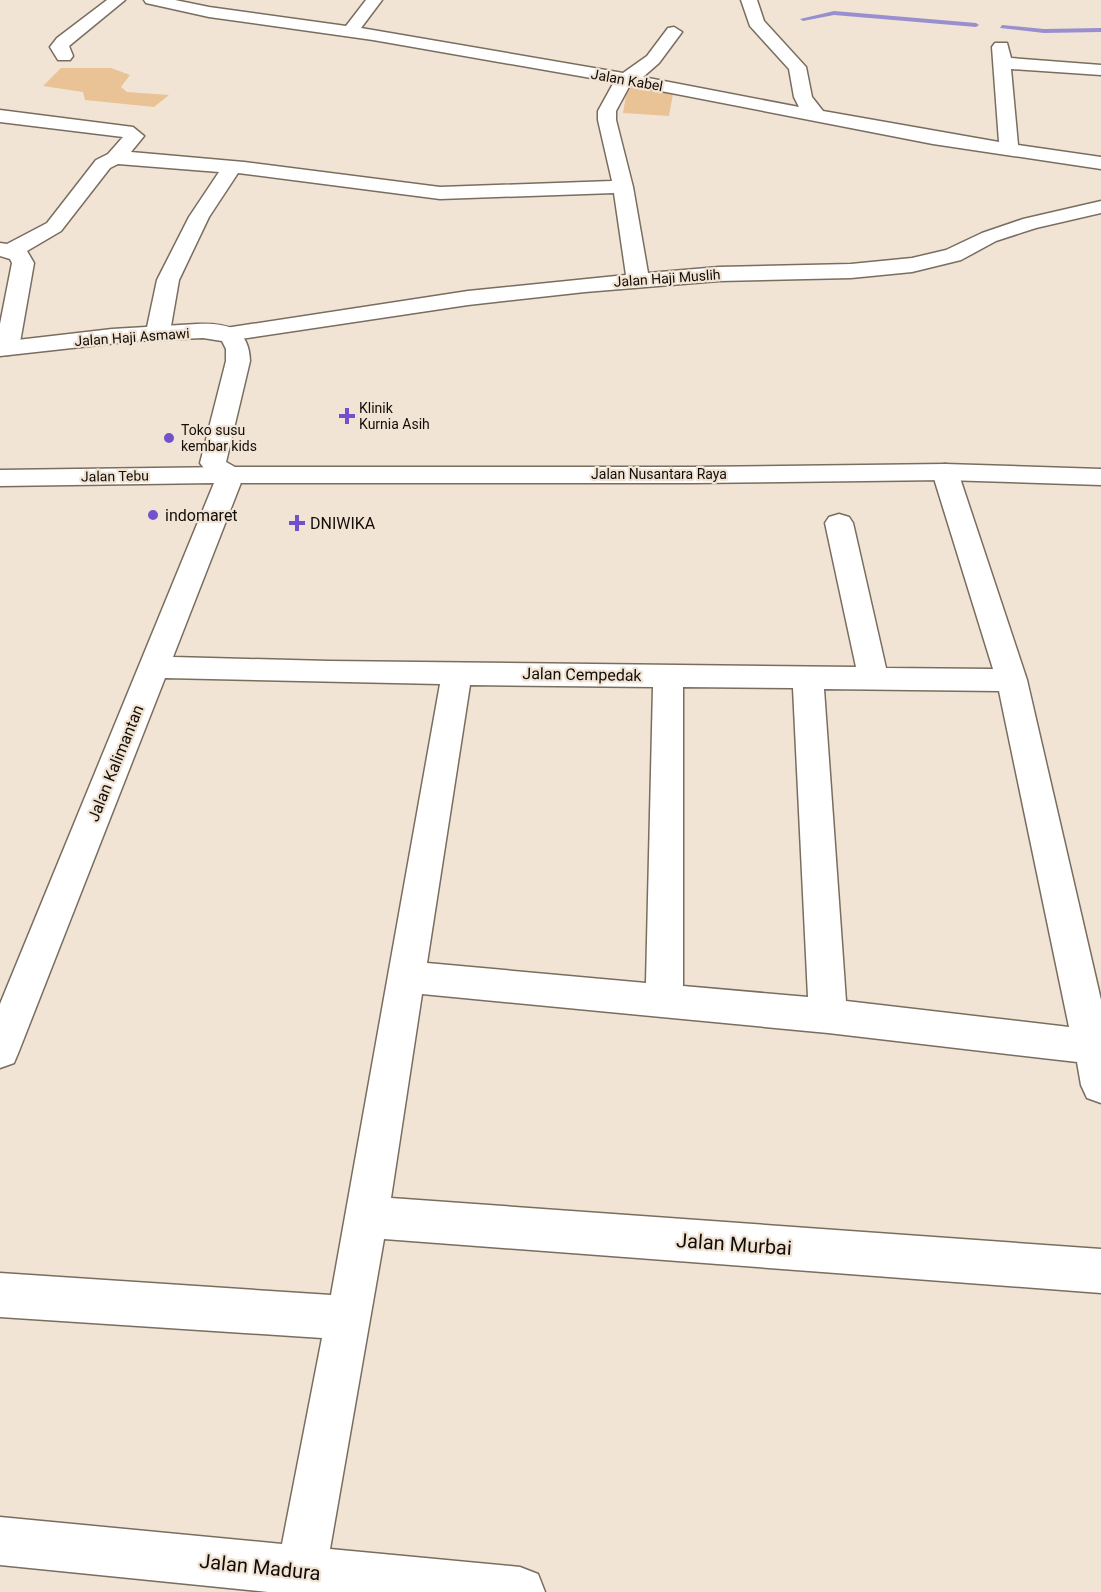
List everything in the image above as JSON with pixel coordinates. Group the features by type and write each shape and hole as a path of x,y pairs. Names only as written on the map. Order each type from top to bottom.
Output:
{"street":[{"path":"64,56 59,47 63,42 117,0"},
{"name":"Jalan Kabel","path":"152,0 209,5 350,32 625,79 1009,151 1101,163"},
{"path":"350,32 374,0"},
{"path":"749,0 756,22 801,73 802,99 816,115"},
{"path":"638,280 623,187 608,131 607,111 625,79 638,75 646,68 674,32"},
{"path":"1009,151 1002,55 1101,70"},
{"path":"0,116 135,135 115,158 104,164 54,227 6,250"},
{"path":"115,158 232,167 440,193 623,187"},
{"path":"158,332 168,280 199,217 232,167"},
{"name":"Jalan Haji Muslih","path":"226,334 468,298 638,280 719,274 851,271 912,265 953,255 989,237 1030,223 1101,207"},
{"path":"4,348 22,263 19,255 6,250"},
{"name":"Jalan Haji Asmawi","path":"4,348 158,332 226,334"},
{"path":"225,472 213,463 238,355 235,340 226,334"},
{"name":"Jalan Nusantara Raya","path":"225,472 692,475 945,472 1101,477"},
{"name":"Jalan Tebu","path":"0,478 225,472"},
{"name":"Jalan Kalimantan","path":"0,1051 153,667 225,472"},
{"path":"945,472 1012,681 1097,1048 1101,1085"},
{"path":"839,523 873,677"},
{"name":"Jalan Cempedak","path":"153,667 1012,681"},
{"path":"299,1582 367,1217 457,672"},
{"path":"664,1001 668,675"},
{"path":"808,677 828,1016"},
{"path":"408,977 828,1016 1097,1048"},
{"name":"Jalan Murbai","path":"367,1217 1101,1271"},
{"path":"0,1295 347,1318"},
{"name":"Jalan Madura","path":"0,1541 299,1582 520,1592"}],"shaded area":[{"path":"61,68 111,68 130,75 121,87 127,92 169,95 154,107 85,100 83,92 43,86"},
{"path":"631,87 673,94 669,116 623,113 626,95"}],"waterway":[{"path":"803,19 834,13 976,25"},
{"path":"1002,27 1044,31 1101,30"}],"place":[{"name":"Klinik Kurnia Asih","path":"347,416"},
{"name":"Toko susu kembar kids","path":"169,438"},
{"name":"indomaret","path":"153,515"},
{"name":"DNIWIKA","path":"297,523"}]}
